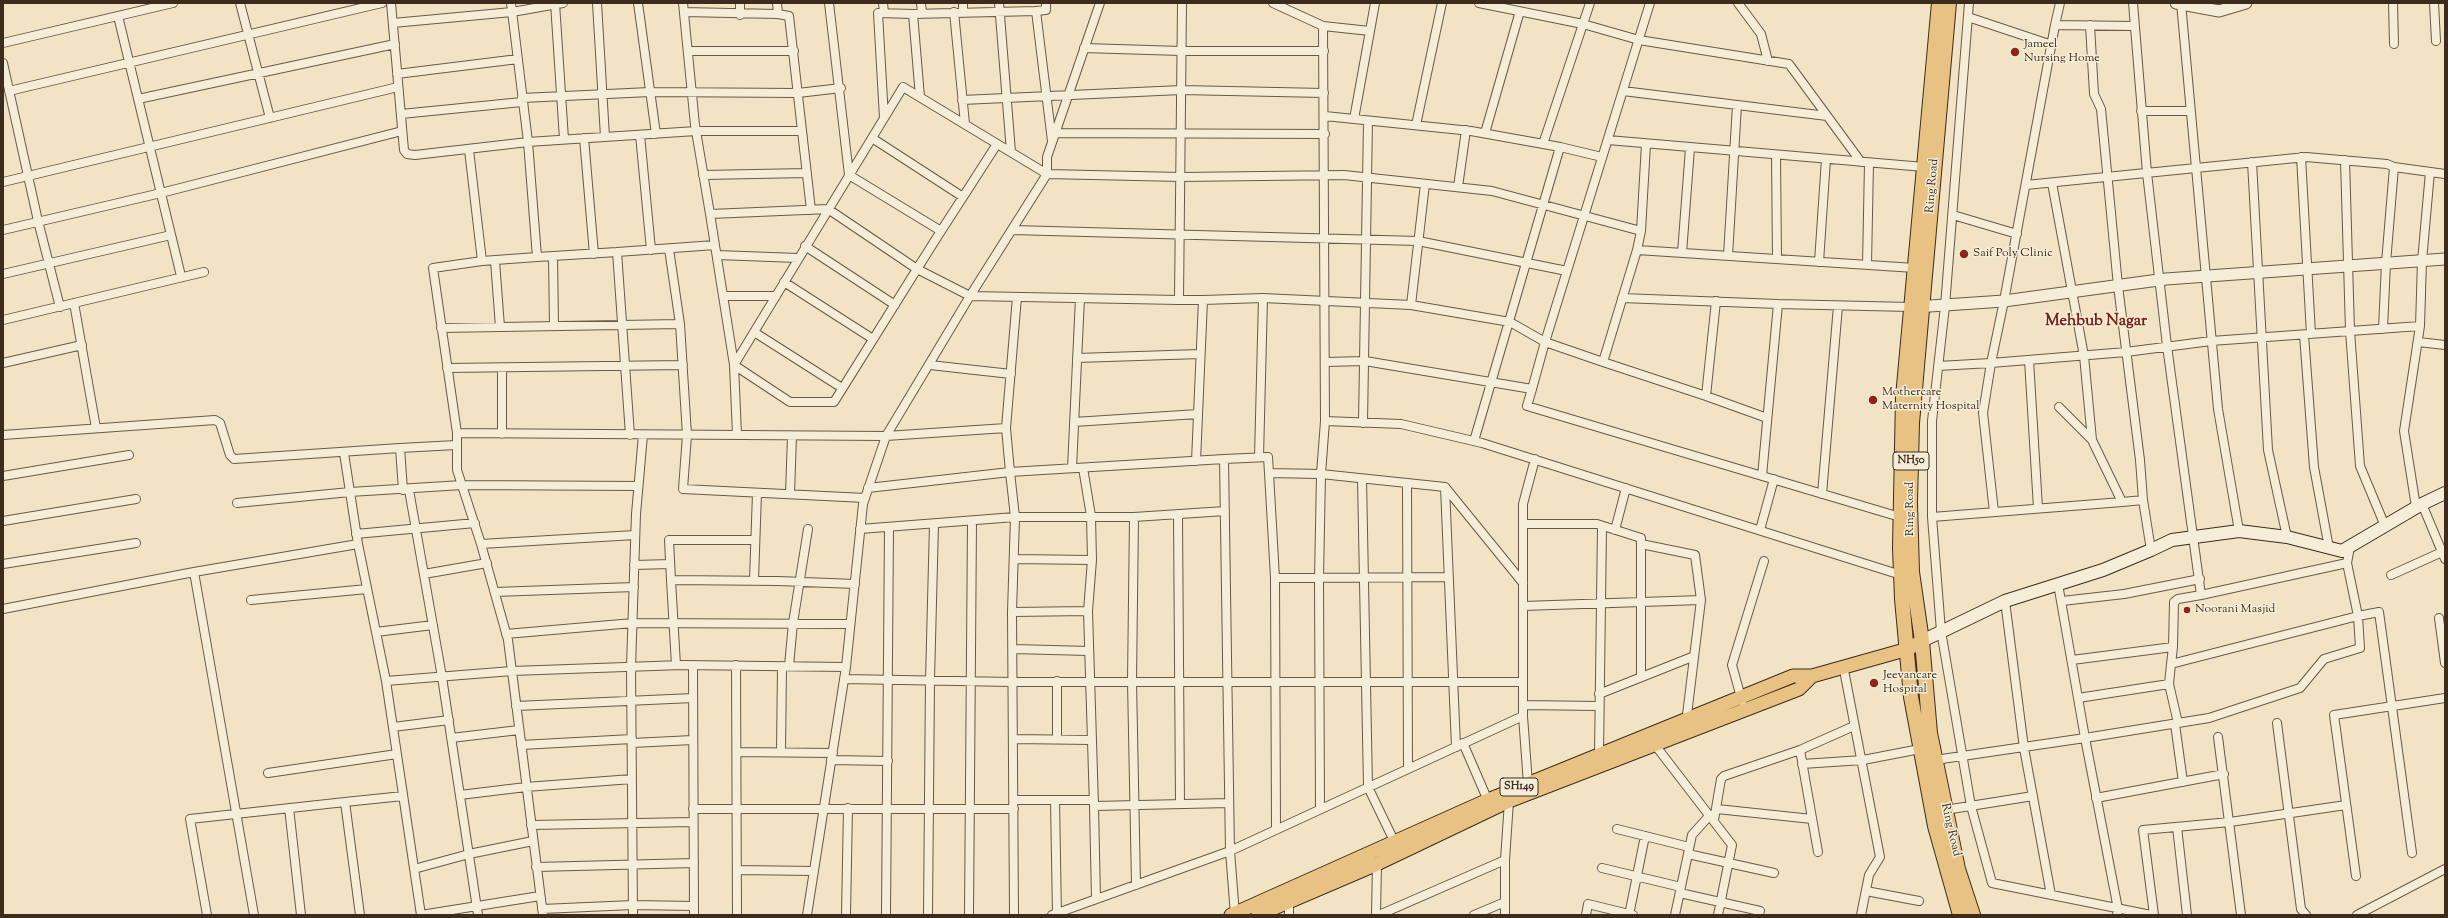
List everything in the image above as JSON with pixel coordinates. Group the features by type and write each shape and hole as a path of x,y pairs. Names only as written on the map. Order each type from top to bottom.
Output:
{"highway":[{"name":"Ring Road","path":"1939,3 1915,268 1917,307 1910,502 1912,572 1922,641 1934,760 1958,869 1973,915"},
{"name":"Ring Road","path":"1949,3 1917,307 1903,397 1900,517 1901,575 1911,697 1935,826 1960,915"}],"main road":[{"path":"1922,641 2005,601 2058,584 2152,550 2172,540 2239,531 2287,537 2342,551 2419,506 2445,493"},
{"name":"SH149","path":"1234,914 1398,848 1528,784 1686,719 1799,689 1812,676 1843,665 1908,649 1922,641"},
{"name":"SH149","path":"1490,804 1509,801 1684,734 1743,705"},
{"name":"SH149","path":"1258,915 1289,908 1377,864 1398,848"}],"street":[{"path":"3,43 173,3"},
{"path":"240,3 270,118"},
{"path":"9,91 382,3"},
{"path":"391,3 404,150 407,154 468,150 528,142 696,131 802,132"},
{"path":"555,3 564,140"},
{"path":"393,23 511,7 563,3"},
{"path":"597,3 605,137"},
{"path":"638,3 656,134"},
{"path":"683,3 696,131 734,365 737,435"},
{"path":"740,3 740,15"},
{"path":"777,3 778,14"},
{"path":"829,3 841,88 849,175"},
{"path":"883,3 884,13"},
{"path":"921,3 922,13"},
{"path":"963,3 963,12"},
{"path":"884,118 878,13 913,14 963,12 999,7 1036,11 1046,10 1046,3"},
{"path":"807,915 846,667 860,529 868,488 886,436 930,365 970,296 1047,174 1048,158 1052,144 1100,3"},
{"path":"1179,300 1182,3"},
{"path":"1275,3 1323,26 1370,31"},
{"path":"1354,120 1375,3"},
{"path":"1416,125 1442,3"},
{"path":"1479,3 1583,24 1639,40 1790,64 1861,162"},
{"path":"1543,144 1590,3"},
{"path":"1650,3 1545,342 1527,406 1900,517"},
{"path":"1738,3 1761,34 1768,61"},
{"path":"1969,3 1945,306 1932,421 1932,517 1941,631 1971,806 1991,881 2117,912 2152,915 2143,830 2230,822 2346,804"},
{"path":"1994,512 1983,412 1991,363 2017,234 2060,3"},
{"path":"2133,3 2147,173 2167,346 2201,595"},
{"path":"2239,531 2218,409 2204,276 2179,3 2220,11 2244,3"},
{"path":"2393,3 2394,44"},
{"path":"2434,3 2436,41"},
{"path":"511,7 528,142 537,257"},
{"path":"999,7 1011,152"},
{"path":"1036,11 1052,144"},
{"path":"1486,133 1520,11"},
{"path":"684,12 740,15 778,14 789,16 812,210"},
{"path":"954,12 965,124"},
{"path":"913,14 920,97"},
{"path":"118,16 181,276"},
{"path":"1968,17 2052,45"},
{"path":"2055,25 2134,26"},
{"path":"2090,25 2094,94 2101,109 2118,286 2140,460 2143,500 2152,550"},
{"path":"1320,810 1319,578 1321,474 1325,421 1326,238 1323,26"},
{"path":"138,99 395,44"},
{"path":"1084,48 1182,51 1324,51"},
{"path":"688,51 794,51"},
{"path":"397,74 518,59"},
{"path":"3,63 38,221 60,307"},
{"path":"3,182 28,178 398,87"},
{"path":"734,365 903,87 1047,174 1181,177 1326,175 1368,178 1492,191 1641,231"},
{"path":"401,114 561,96 692,91 798,93 841,88"},
{"path":"962,100 1181,90 1324,94"},
{"path":"1623,91 1827,116"},
{"path":"1728,256 1737,105"},
{"path":"2141,111 2190,111"},
{"path":"1325,116 1466,130 1560,147 1602,157"},
{"path":"1363,423 1368,121"},
{"path":"1458,187 1466,130"},
{"path":"3,230 161,193 402,131"},
{"path":"1056,133 1181,131 1325,134"},
{"path":"640,135 651,250"},
{"path":"584,138 594,254"},
{"path":"872,138 963,197"},
{"path":"1608,140 1776,156 1924,167"},
{"path":"734,365 790,402 834,402 996,144"},
{"path":"1603,362 1637,250 1641,231 1646,144"},
{"path":"1474,441 1560,147"},
{"path":"1682,253 1690,148"},
{"path":"468,150 482,261"},
{"path":"1776,156 1777,259"},
{"path":"2026,185 2301,157 2387,164 2394,167 2445,174"},
{"path":"2301,157 2306,268 2307,335 2314,467 2329,548"},
{"path":"1819,262 1826,159"},
{"path":"2345,160 2350,331 2360,466 2385,526"},
{"path":"2252,162 2268,450 2287,537"},
{"path":"1867,265 1870,163"},
{"path":"2383,329 2386,263 2394,167"},
{"path":"2391,575 2443,555 2419,506 2404,431 2420,326 2422,261 2430,172"},
{"path":"704,175 807,173"},
{"path":"849,175 941,231"},
{"path":"2052,183 2084,356 2092,440"},
{"path":"1410,305 1425,184"},
{"path":"710,214 828,209 917,269 970,296 1179,300 1263,298 1325,300 1410,305 1510,322 1545,342 1767,418"},
{"path":"1952,215 2017,234"},
{"path":"1012,230 1180,236 1418,241 1567,272"},
{"path":"3,274 171,235"},
{"path":"694,906 633,905 543,912 506,634 487,563 457,470 457,434 433,268 482,261 715,245"},
{"path":"806,246 895,305"},
{"path":"669,249 680,324 683,365 687,435 683,489 865,498"},
{"path":"1637,250 1915,268"},
{"path":"617,252 630,435"},
{"path":"717,255 798,258"},
{"path":"553,256 554,326"},
{"path":"1622,298 1838,306 1945,306 2004,301 2160,280 2306,268 2445,259"},
{"path":"495,261 500,327"},
{"path":"3,320 181,276 204,272"},
{"path":"784,282 873,339"},
{"path":"723,296 776,296"},
{"path":"1014,915 1012,612 1015,559 1015,517 1006,428 1017,297"},
{"path":"1072,468 1080,298"},
{"path":"1259,457 1263,298"},
{"path":"1196,461 1203,300"},
{"path":"1706,396 1716,301"},
{"path":"74,303 96,428"},
{"path":"1762,476 1778,304"},
{"path":"1822,494 1838,306"},
{"path":"441,328 680,324"},
{"path":"1938,366 2084,356 2211,341 2420,326"},
{"path":"754,332 842,388"},
{"path":"2418,342 2445,345"},
{"path":"3,363 82,345"},
{"path":"1077,358 1200,354"},
{"path":"2029,360 2038,508"},
{"path":"1325,362 1365,361 1492,381 1532,389"},
{"path":"447,368 683,365"},
{"path":"930,365 1011,374"},
{"path":"502,368 502,434"},
{"path":"2059,407 2092,440 2122,502"},
{"path":"1074,422 1198,414"},
{"path":"3,435 215,420 220,423 232,458 344,453 456,445"},
{"path":"1325,421 1400,424 1474,441 1901,575"},
{"path":"457,434 886,436 1006,428"},
{"path":"633,915 631,667 635,535 643,435"},
{"path":"790,494 792,436"},
{"path":"400,448 406,490 424,574 442,677 477,911"},
{"path":"344,453 356,534 386,681 421,915 477,911 540,896"},
{"path":"3,476 129,455"},
{"path":"868,488 1010,472 1268,457 1275,578 1277,681 1276,830"},
{"path":"1224,459 1230,851 1234,914"},
{"path":"1528,784 1523,716 1523,504 1535,459"},
{"path":"1083,468 1090,516 1092,560 1088,610 1096,899"},
{"path":"1269,473 1321,474 1445,487 1523,583"},
{"path":"1362,479 1368,787 1398,848"},
{"path":"1760,530 1774,479"},
{"path":"1407,483 1406,682 1408,769"},
{"path":"237,503 350,492 406,490 462,485 638,486"},
{"path":"1445,487 1452,682 1460,745 1490,804"},
{"path":"1615,530 1626,488"},
{"path":"754,580 757,493"},
{"path":"3,520 136,499"},
{"path":"1932,517 2143,500"},
{"path":"860,529 1015,517 1134,517 1225,511"},
{"path":"1178,514 1180,804"},
{"path":"1134,517 1132,681 1136,885"},
{"path":"969,915 969,681 972,521"},
{"path":"356,534 475,523"},
{"path":"928,915 930,680 934,524"},
{"path":"1523,524 1602,526 1641,538 1641,677"},
{"path":"1599,755 1598,706 1602,603 1602,526"},
{"path":"886,915 889,527"},
{"path":"781,752 786,666 808,529"},
{"path":"481,544 635,535"},
{"path":"676,665 669,540 755,540"},
{"path":"3,564 136,543"},
{"path":"3,609 194,572 358,544"},
{"path":"1641,544 1695,555 1701,600 1692,657 1684,734"},
{"path":"1934,760 2024,748 2209,718 2300,688 2324,659 2360,648 2358,616 2347,563 2350,546"},
{"path":"1015,559 1092,560"},
{"path":"1743,705 1732,665 1764,562"},
{"path":"424,574 487,563"},
{"path":"2183,782 2176,723 2168,684 2173,647 2174,602 2178,599 2347,563"},
{"path":"634,565 670,564"},
{"path":"194,572 254,915"},
{"path":"1275,578 1448,577"},
{"path":"2062,601 2124,594 2200,579"},
{"path":"671,580 754,580 854,584"},
{"path":"2058,584 2117,912"},
{"path":"495,592 634,587"},
{"path":"251,600 367,589"},
{"path":"1523,606 1701,600"},
{"path":"2005,601 2024,748 2051,895"},
{"path":"1012,612 1088,610"},
{"path":"2171,664 2358,616 2379,612 2412,853"},
{"path":"2438,618 2445,664"},
{"path":"506,634 633,623 850,624"},
{"path":"376,632 433,626"},
{"path":"2072,660 2173,647"},
{"path":"1013,650 1089,651"},
{"path":"1599,694 1692,657"},
{"path":"386,681 512,671 676,665 846,667"},
{"path":"693,665 694,915"},
{"path":"736,665 737,915"},
{"path":"1843,665 1854,726 1863,760 1880,857 1869,875 1861,915"},
{"path":"844,678 1013,682 1523,682"},
{"path":"1056,681 1057,739"},
{"path":"2078,698 2168,684"},
{"path":"516,706 693,698"},
{"path":"2356,876 2334,714 2445,698"},
{"path":"1523,705 1598,706"},
{"path":"1055,800 1055,914 1230,851 1523,716"},
{"path":"393,727 449,720"},
{"path":"2277,723 2301,909 2306,915"},
{"path":"1675,915 1692,835 1712,817 1717,809 1721,780 1724,776 1800,750 1854,726"},
{"path":"451,738 519,730"},
{"path":"2218,737 2242,915"},
{"path":"1014,739 1092,740"},
{"path":"521,745 693,740"},
{"path":"1655,745 1712,817 1732,845 1718,915"},
{"path":"1802,764 1863,760 1920,749"},
{"path":"1800,750 1818,852"},
{"path":"737,752 781,752 888,761"},
{"path":"268,773 397,754"},
{"path":"2096,798 2224,774"},
{"path":"460,795 526,787 632,779"},
{"path":"207,915 190,819 403,796"},
{"path":"1945,810 2033,796"},
{"path":"1014,800 1055,800 1134,805 1229,803"},
{"path":"1505,915 1505,860 1509,801"},
{"path":"345,802 360,915"},
{"path":"289,808 301,915"},
{"path":"846,915 848,808"},
{"path":"693,809 1014,809"},
{"path":"1717,809 1812,819"},
{"path":"531,825 693,822"},
{"path":"2177,827 2186,915"},
{"path":"1617,829 1646,836 1729,863 1774,873"},
{"path":"1586,915 1588,904 1630,915 1646,836"},
{"path":"414,869 469,854 533,841"},
{"path":"1377,864 1377,915 1505,860"},
{"path":"536,867 694,863"},
{"path":"1602,868 1637,876 1720,902 1760,911"},
{"path":"2357,915 2445,869"},
{"path":"737,870 814,871"},
{"path":"1866,891 1919,901"},
{"path":"1474,915 1505,902"}],"place":[{"name":"Jameel Nursing Home","path":"2015,52"},
{"name":"Saif Poly Clinic","path":"1964,254"},
{"name":"Mothercare Maternity Hospital","path":"1873,400"},
{"name":"Noorani Masjid","path":"2187,610"},
{"name":"Jeevancare Hospital","path":"1874,683"}],"district":[{"name":"Mehbub Nagar","path":"2096,322"}]}
